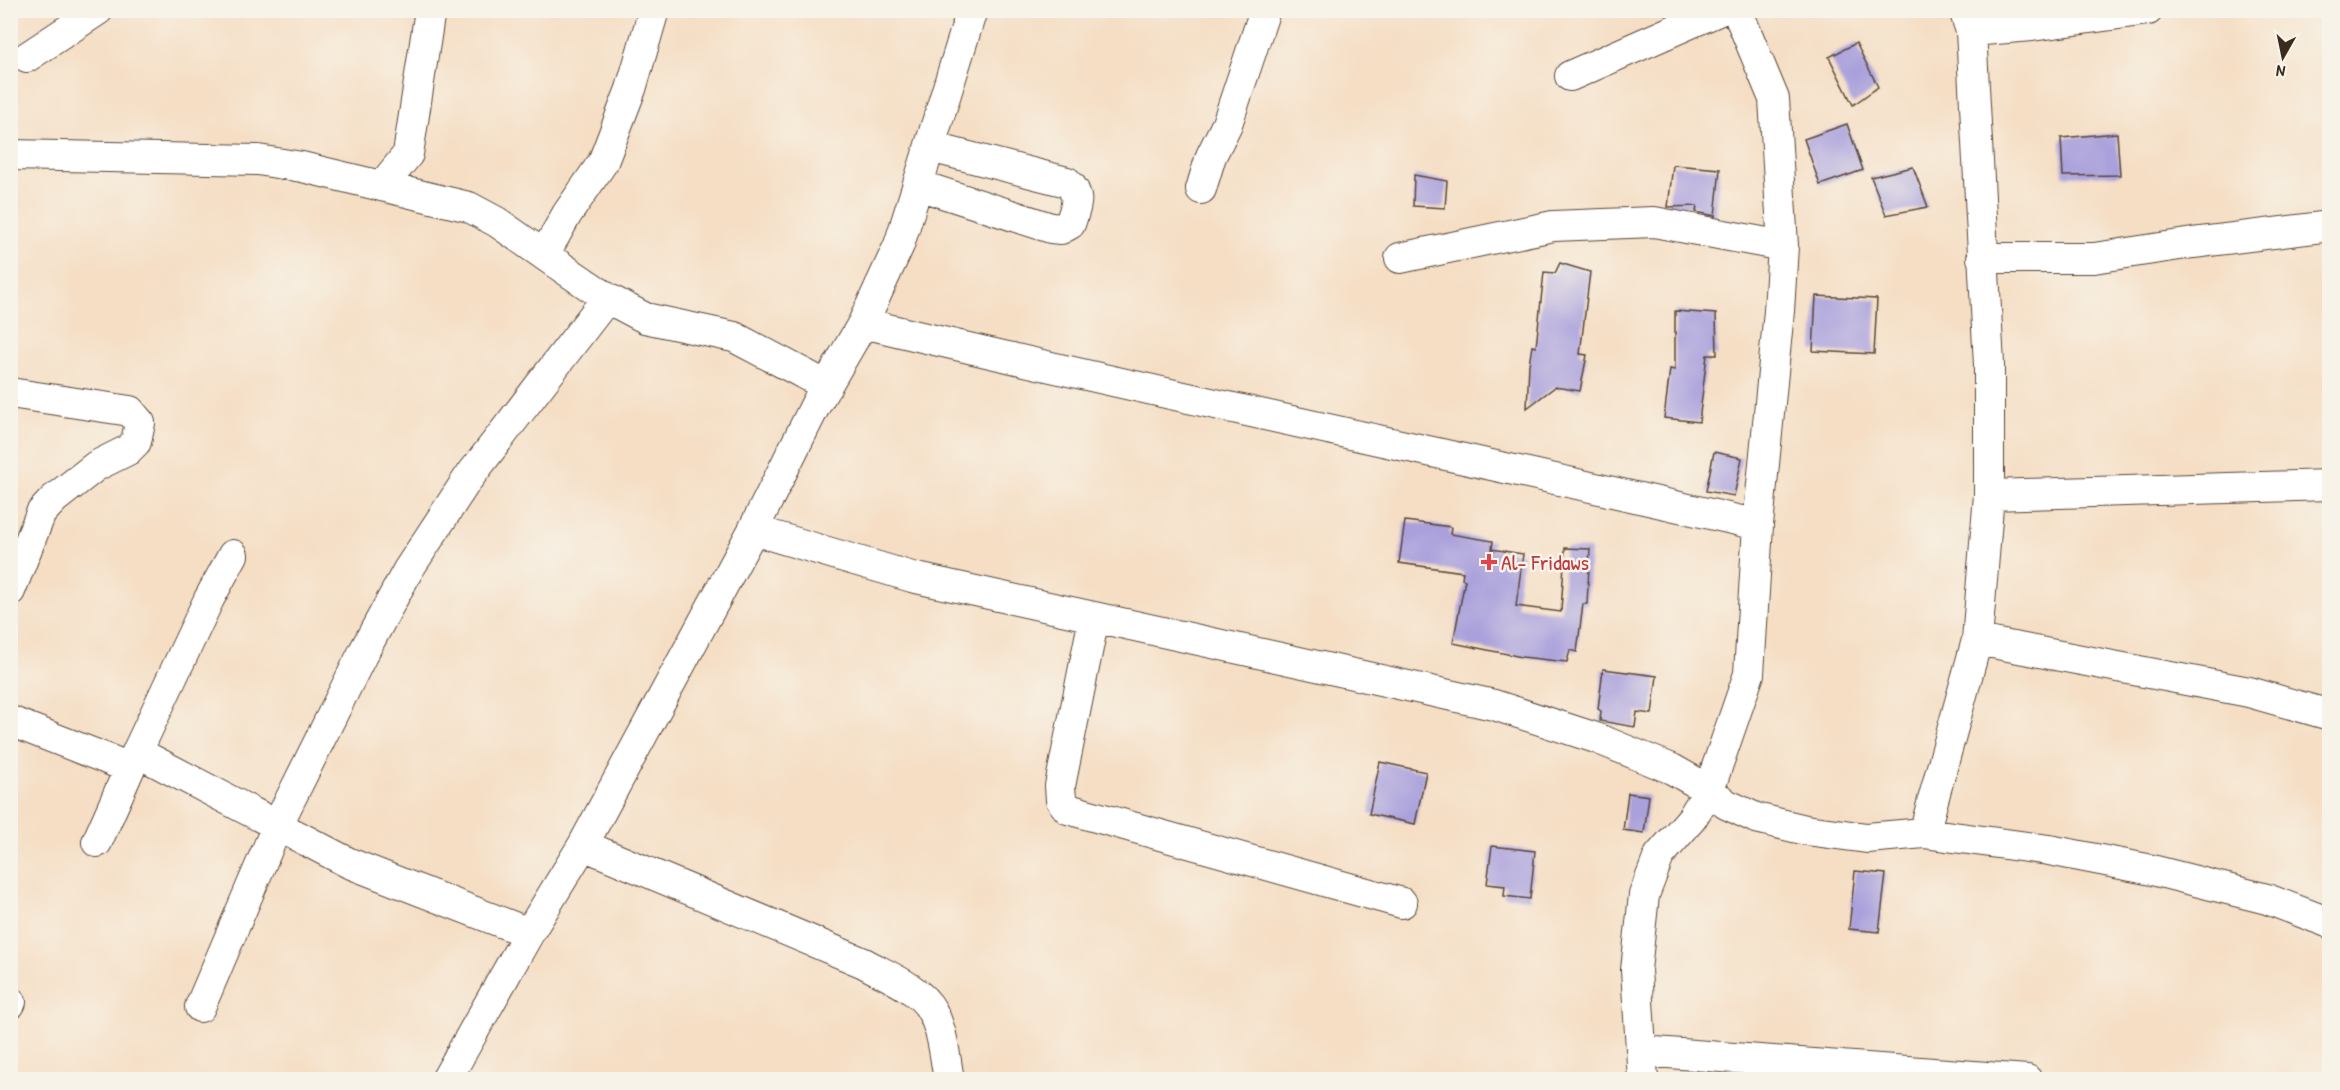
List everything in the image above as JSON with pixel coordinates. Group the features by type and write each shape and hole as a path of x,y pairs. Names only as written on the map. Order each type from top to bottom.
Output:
{"street":[{"path":"27,57 98,10"},
{"path":"382,186 408,154 430,10"},
{"path":"544,255 567,214 603,162 631,89 654,10"},
{"path":"446,1080 529,933 583,845 863,322 899,245 972,10"},
{"path":"1201,189 1211,156 1227,124 1265,10"},
{"path":"1570,76 1720,10"},
{"path":"1737,10 1774,99 1783,246 1779,311 1758,525 1749,674 1709,790 1692,818 1659,856 1644,895 1636,970 1642,1065 2027,1080"},
{"path":"1924,833 1977,640 1989,495 1989,365 1968,21 2032,26 2148,10"},
{"path":"918,185 1051,228 1061,229 1070,224 1078,199 1076,190 1067,182 930,147"},
{"path":"10,155 258,160 302,167 469,207 497,222 607,298 645,318 734,337 827,386"},
{"path":"990,207 1003,166"},
{"path":"1400,258 1553,226 1654,222 1783,246"},
{"path":"1982,258 2094,258 2330,226"},
{"path":"200,1007 278,824 293,799 363,653 408,570 467,480 607,298"},
{"path":"863,322 1091,378 1582,484 1758,525"},
{"path":"10,393 130,411 140,423 140,433 136,442 128,450 96,466 41,513 10,591"},
{"path":"1989,495 2330,485"},
{"path":"753,530 882,570 1494,705 1596,738 1672,769 1709,790 1726,804 1756,818 1806,830 1866,838 1924,833 2049,850 2152,870 2267,899 2330,923"},
{"path":"97,842 209,599 233,555"},
{"path":"1094,618 1060,786 1061,800 1068,809 1402,903"},
{"path":"1977,640 2249,692 2330,715"},
{"path":"10,721 134,760 278,824 349,863 529,933"},
{"path":"583,845 864,963 916,993 932,1009 940,1031 949,1080"}],"building":[{"path":"1856,43 1878,87 1853,105 1829,57"},
{"path":"1847,124 1863,170 1820,185 1804,139"},
{"path":"2117,133 2120,175 2063,176 2061,138"},
{"path":"1673,165 1720,169 1715,216 1696,212 1697,206 1668,207"},
{"path":"1913,167 1928,207 1886,215 1871,177"},
{"path":"1414,175 1447,181 1445,208 1413,206"},
{"path":"1560,263 1590,272 1580,354 1587,355 1580,391 1555,387 1527,408 1529,365 1532,346 1536,347 1544,272 1555,273"},
{"path":"1816,296 1877,299 1874,354 1813,351"},
{"path":"1675,311 1716,314 1717,355 1707,355 1699,422 1664,418 1670,369 1675,370"},
{"path":"1714,452 1742,458 1734,496 1706,491"},
{"path":"1405,521 1451,527 1450,534 1493,541 1492,549 1523,554 1516,606 1561,612 1565,548 1590,549 1587,604 1583,604 1577,652 1570,650 1567,662 1522,657 1453,643 1465,580 1462,579 1463,572 1399,563"},
{"path":"1603,669 1657,676 1652,714 1637,712 1635,727 1600,721 1601,711 1598,709"},
{"path":"1380,762 1426,772 1415,824 1369,814"},
{"path":"1628,793 1649,796 1644,833 1623,830"},
{"path":"1492,846 1535,851 1530,899 1504,896 1505,886 1487,884"},
{"path":"1855,871 1886,874 1879,932 1849,929"}],"place":[{"name":"Al- Fridaws","path":"1489,562"}]}
